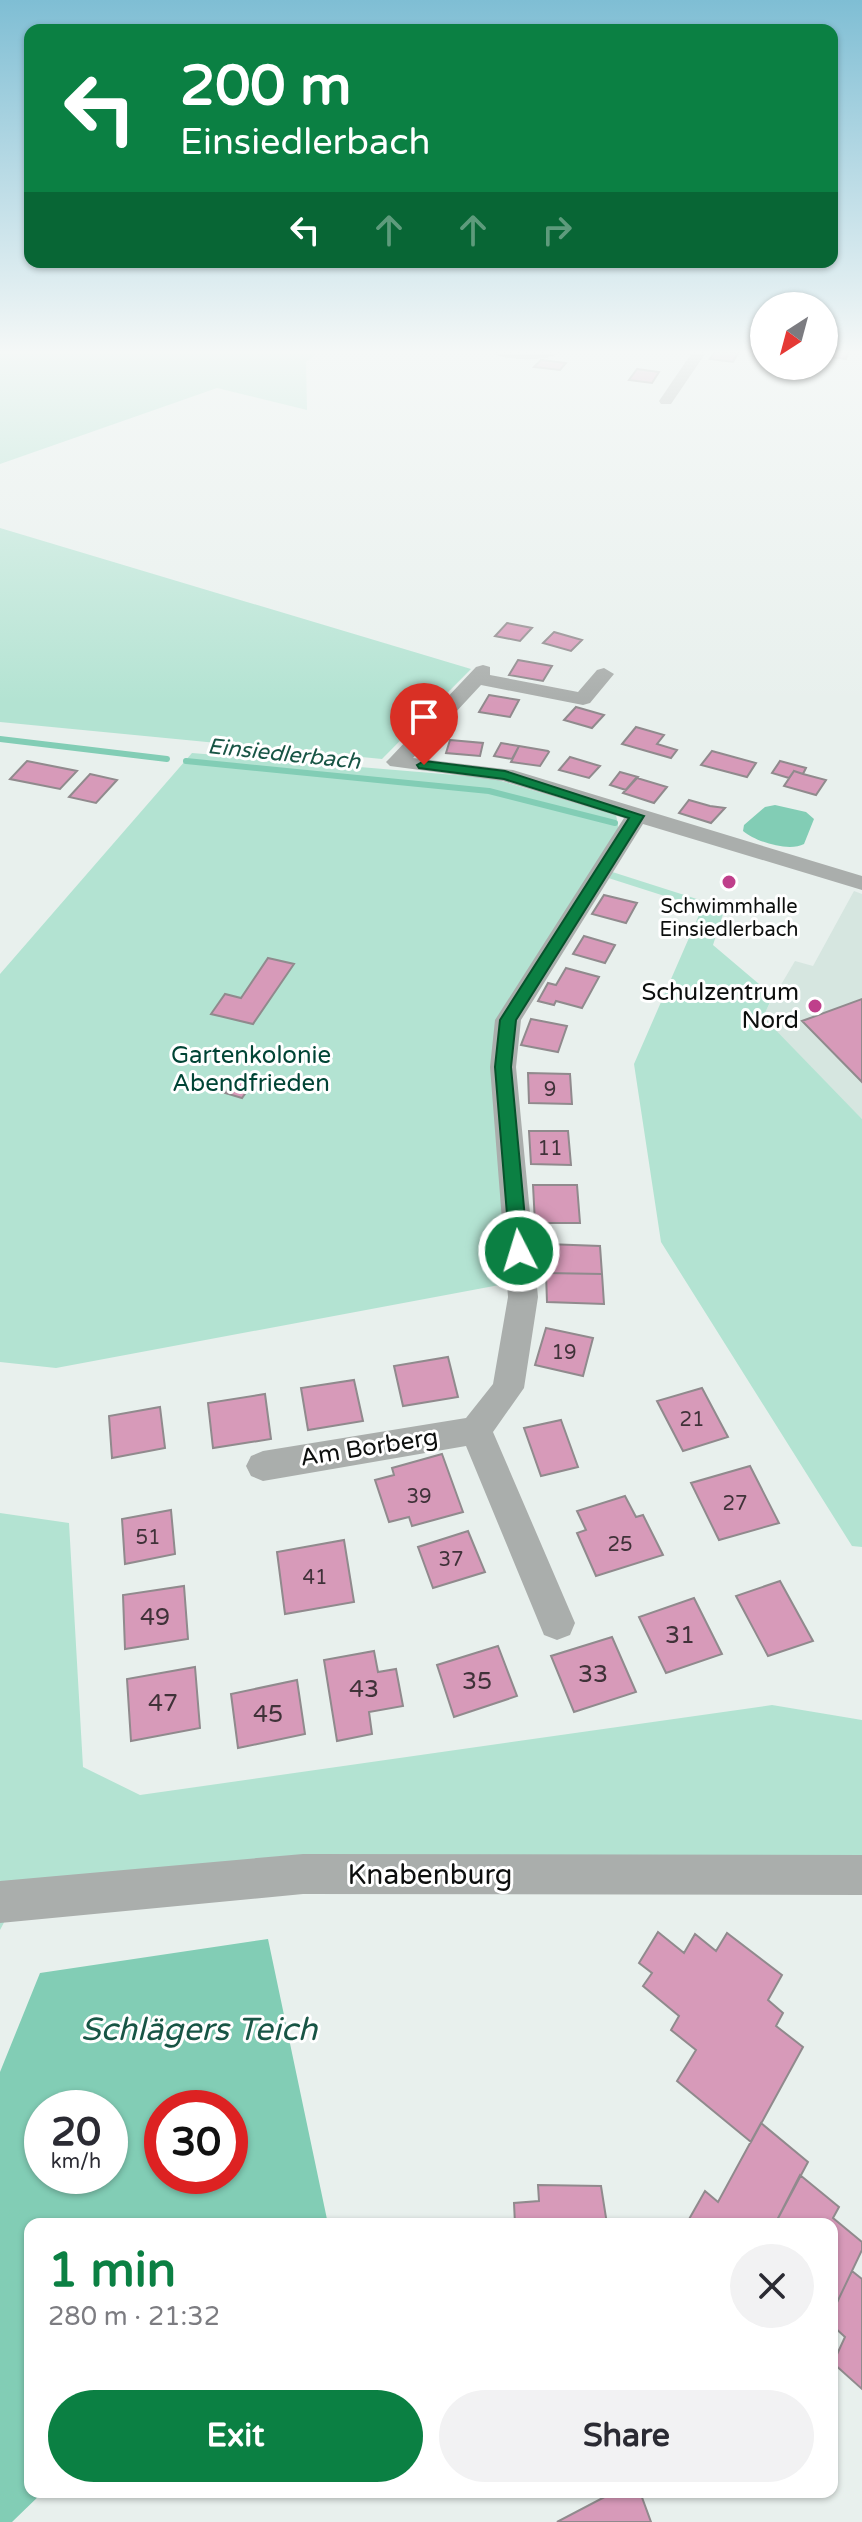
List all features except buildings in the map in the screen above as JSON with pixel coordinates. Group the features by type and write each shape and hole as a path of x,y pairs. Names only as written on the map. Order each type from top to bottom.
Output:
{"street":[{"path":"604,674 583,699 480,674 397,762 505,775 862,883"},
{"path":"557,1623 476,1430 508,1388 523,1297 503,1067 508,1020 637,816"},
{"name":"Am Borberg","path":"263,1466 476,1430"},
{"name":"Knabenburg","path":"0,1902 303,1874 862,1875"}],"shaded area":[{"name":"Schulzentrum Nord","path":"854,891 862,894 862,1119 762,1017 795,961 813,966"}],"green space":[{"path":"0,528 471,669 382,759 0,722"},
{"name":"Gartenkolonie Abendfrieden","path":"192,753 491,778 616,815 621,840 603,869 725,908 713,945 773,996 763,1017 862,1119 862,1547 852,1546 661,1242 634,1064 702,908 599,875 508,1020 521,1281 56,1368 0,1362 0,974"},
{"path":"0,1513 69,1523 83,1767 140,1795 772,1705 862,1720 862,1875 16,1900 0,1930"}],"water":[{"path":"775,805 806,812 814,819 804,844 790,847 773,845 743,831 744,825 765,807"},
{"name":"Schlägers Teich","path":"268,1939 327,2218 24,2218 24,2498 37,2498 12,2522 0,2522 0,2072 40,1973"}],"waterway":[{"name":"Einsiedlerbach","path":"0,739 167,759"},
{"name":"Einsiedlerbach","path":"186,761 489,791 615,823"}],"place":[{"name":"Schwimmhalle Einsiedlerbach","path":"729,882"},
{"name":"Schulzentrum Nord","path":"815,1006"}],"route":[{"path":"424,765 505,775 637,816 508,1020 503,1067 519,1251"}]}
